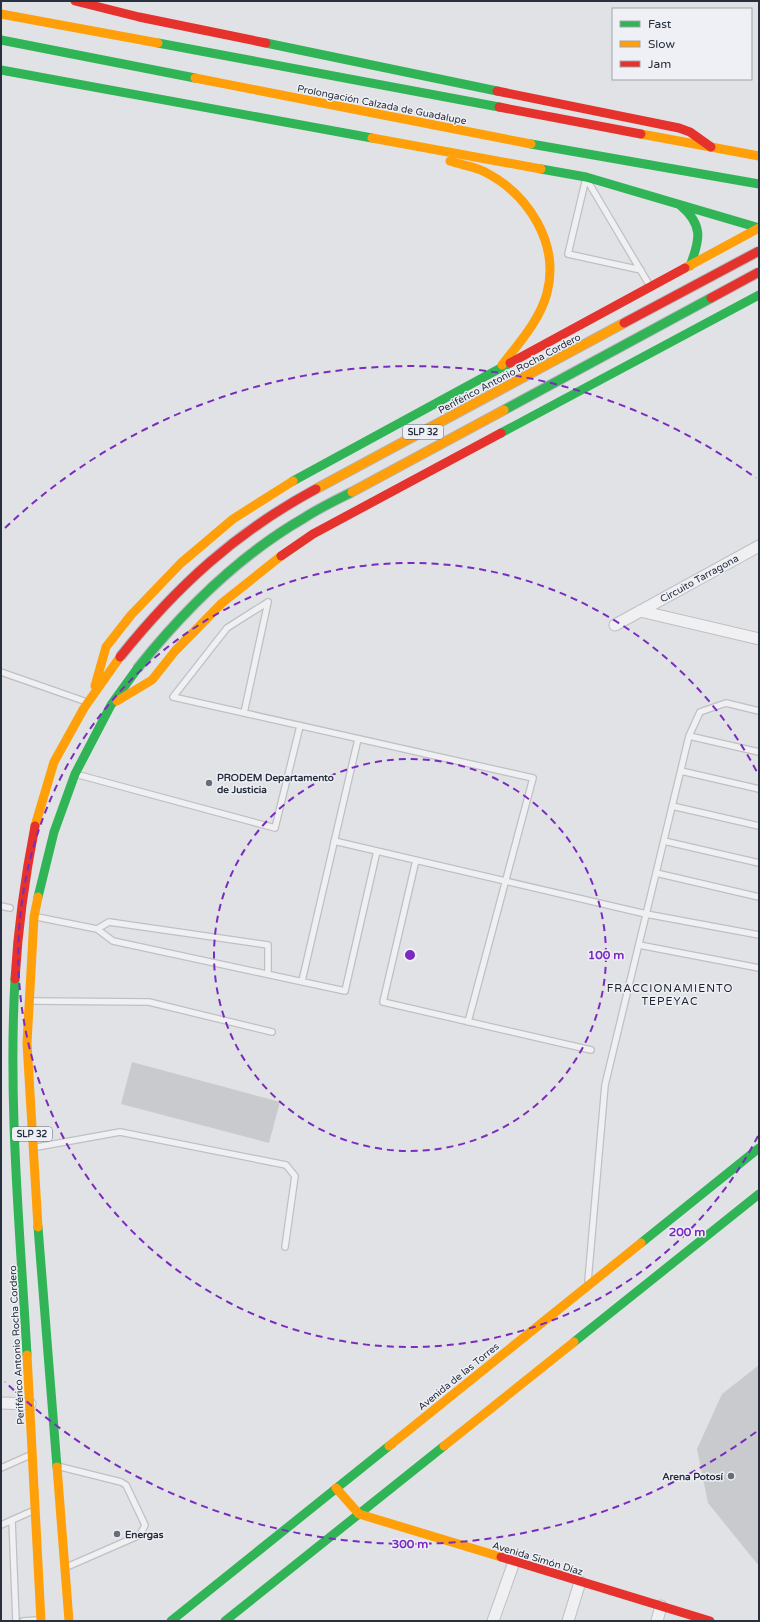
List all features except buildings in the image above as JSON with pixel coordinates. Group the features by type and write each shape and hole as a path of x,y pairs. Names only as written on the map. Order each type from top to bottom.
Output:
{"main road":[{"name":"Prolongación Calzada de Guadalupe","path":"75,1 139,17 679,128 690,132 712,148"},
{"name":"Prolongación Calzada de Guadalupe","path":"1,14 759,156"},
{"name":"Prolongación Calzada de Guadalupe","path":"1,40 463,131 759,184"},
{"path":"1,70 398,144 586,177 759,228"},
{"path":"398,144 484,172 517,194 536,220 548,246 550,272 547,293 537,316 498,370"},
{"path":"677,203 690,212 699,230 698,245 690,266"},
{"path":"93,693 106,647 131,615 182,562 233,519 282,487 759,228"},
{"path":"719,250 732,246 740,246 748,250 758,265 759,273 757,283 742,304"},
{"name":"Periférico Antonio Rocha Cordero","path":"17,872 32,818 53,763 93,693 144,626 194,575 244,533 292,502 759,251"},
{"name":"SLP 32","path":"69,1621 33,1148 27,1043 34,917 54,832 75,774 111,705 160,639 208,589 257,550 303,518 759,273"},
{"path":"111,705 152,680 175,651 222,603 269,564 313,534 759,295"},
{"name":"Periférico Antonio Rocha Cordero","path":"5,983 6,1051 21,1251 41,1620"},
{"name":"Avenida de las Torres","path":"171,1621 759,1148"},
{"path":"225,1621 759,1194"},
{"path":"336,1488 359,1514"},
{"name":"Avenida Simón Díaz","path":"359,1514 710,1621"}],"street":[{"name":"Circuito Tarragona","path":"615,625 759,546"},
{"name":"Circuito Tarragona","path":"640,611 756,635"},
{"path":"1,1403 30,1404"},
{"path":"493,1621 514,1562"},
{"path":"568,1621 580,1582"},
{"path":"657,1621 661,1606"}],"lane":[{"path":"586,177 568,254 641,270"},
{"path":"586,177 651,288"},
{"path":"244,713 268,602 227,628 173,697 300,726 533,778 468,1022"},
{"path":"1,672 88,702"},
{"path":"588,1286 605,1086 689,736 700,712 726,702 759,711"},
{"path":"75,774 275,828 300,726"},
{"path":"689,736 759,752"},
{"path":"302,981 358,739"},
{"path":"681,771 759,789"},
{"path":"672,806 759,826"},
{"path":"334,841 646,914 759,936"},
{"path":"664,841 759,863"},
{"path":"34,917 97,929 113,941 345,991 377,851"},
{"path":"416,860 383,1002 591,1050"},
{"path":"656,873 759,897"},
{"path":"97,929 109,922 268,945 268,974"},
{"path":"639,945 759,968"},
{"path":"29,1001 149,1002 272,1032"},
{"path":"33,1148 120,1132 286,1165 295,1176 285,1247"},
{"path":"749,1202 759,1205"},
{"path":"1,1468 33,1453"},
{"path":"57,1466 120,1482 126,1485 145,1525 140,1535 65,1568"},
{"path":"1,1525 36,1510"},
{"path":"12,1520 16,1621"},
{"path":"23,1621 41,1620"}],"traffic: fast":[{"path":"1,40 195,78"},
{"path":"158,43 499,107"},
{"path":"266,43 497,91"},
{"path":"1,70 372,138"},
{"path":"531,144 759,184"},
{"path":"541,169 586,177 759,228"},
{"path":"680,205 693,219 698,233 698,241 690,266"},
{"path":"501,433 759,295"},
{"path":"504,410 711,298"},
{"path":"293,481 510,363"},
{"path":"137,669 193,605 235,567 280,533 328,504 352,492"},
{"path":"38,897 54,832 75,774 111,705 137,669"},
{"path":"15,979 13,1026 14,1120 27,1355"},
{"path":"641,1243 759,1148"},
{"path":"574,1342 759,1194"},
{"path":"38,1227 57,1467"},
{"path":"171,1621 389,1446"},
{"path":"225,1621 444,1446"}],"traffic: slow":[{"path":"1,14 158,43"},
{"path":"195,78 531,144"},
{"path":"641,134 759,156"},
{"path":"372,138 541,169"},
{"path":"450,161 481,170 501,181 515,193 537,222 549,256 550,274 544,303 522,340 502,365"},
{"path":"685,268 759,228"},
{"path":"316,489 624,323"},
{"path":"352,492 504,410"},
{"path":"95,686 106,647 131,615 181,563 233,519 293,481"},
{"path":"117,701 152,680 175,651 222,603 281,556"},
{"path":"35,826 54,762 84,708 120,657"},
{"path":"38,897 34,917 27,1043 38,1227"},
{"path":"389,1446 641,1243"},
{"path":"444,1446 574,1342"},
{"path":"27,1355 41,1621"},
{"path":"57,1467 69,1621"},
{"path":"336,1488 359,1514 501,1557"}],"traffic: jam":[{"path":"75,1 139,17 266,43"},
{"path":"497,91 679,128 690,132 711,147"},
{"path":"499,107 641,134"},
{"path":"624,323 759,251"},
{"path":"510,363 685,268"},
{"path":"711,298 759,272"},
{"path":"281,556 313,534 501,433"},
{"path":"120,657 163,607 209,562 260,523 316,489"},
{"path":"15,979 22,902 35,826"},
{"path":"501,1557 710,1621"}],"place":[{"name":"PRODEM Departamento de Justicia","path":"209,783"},
{"name":"Arena Potosí","path":"731,1476"},
{"name":"Energas","path":"117,1534"}],"district":[{"name":"FRACCIONAMIENTO TEPEYAC","path":"670,994"}]}
